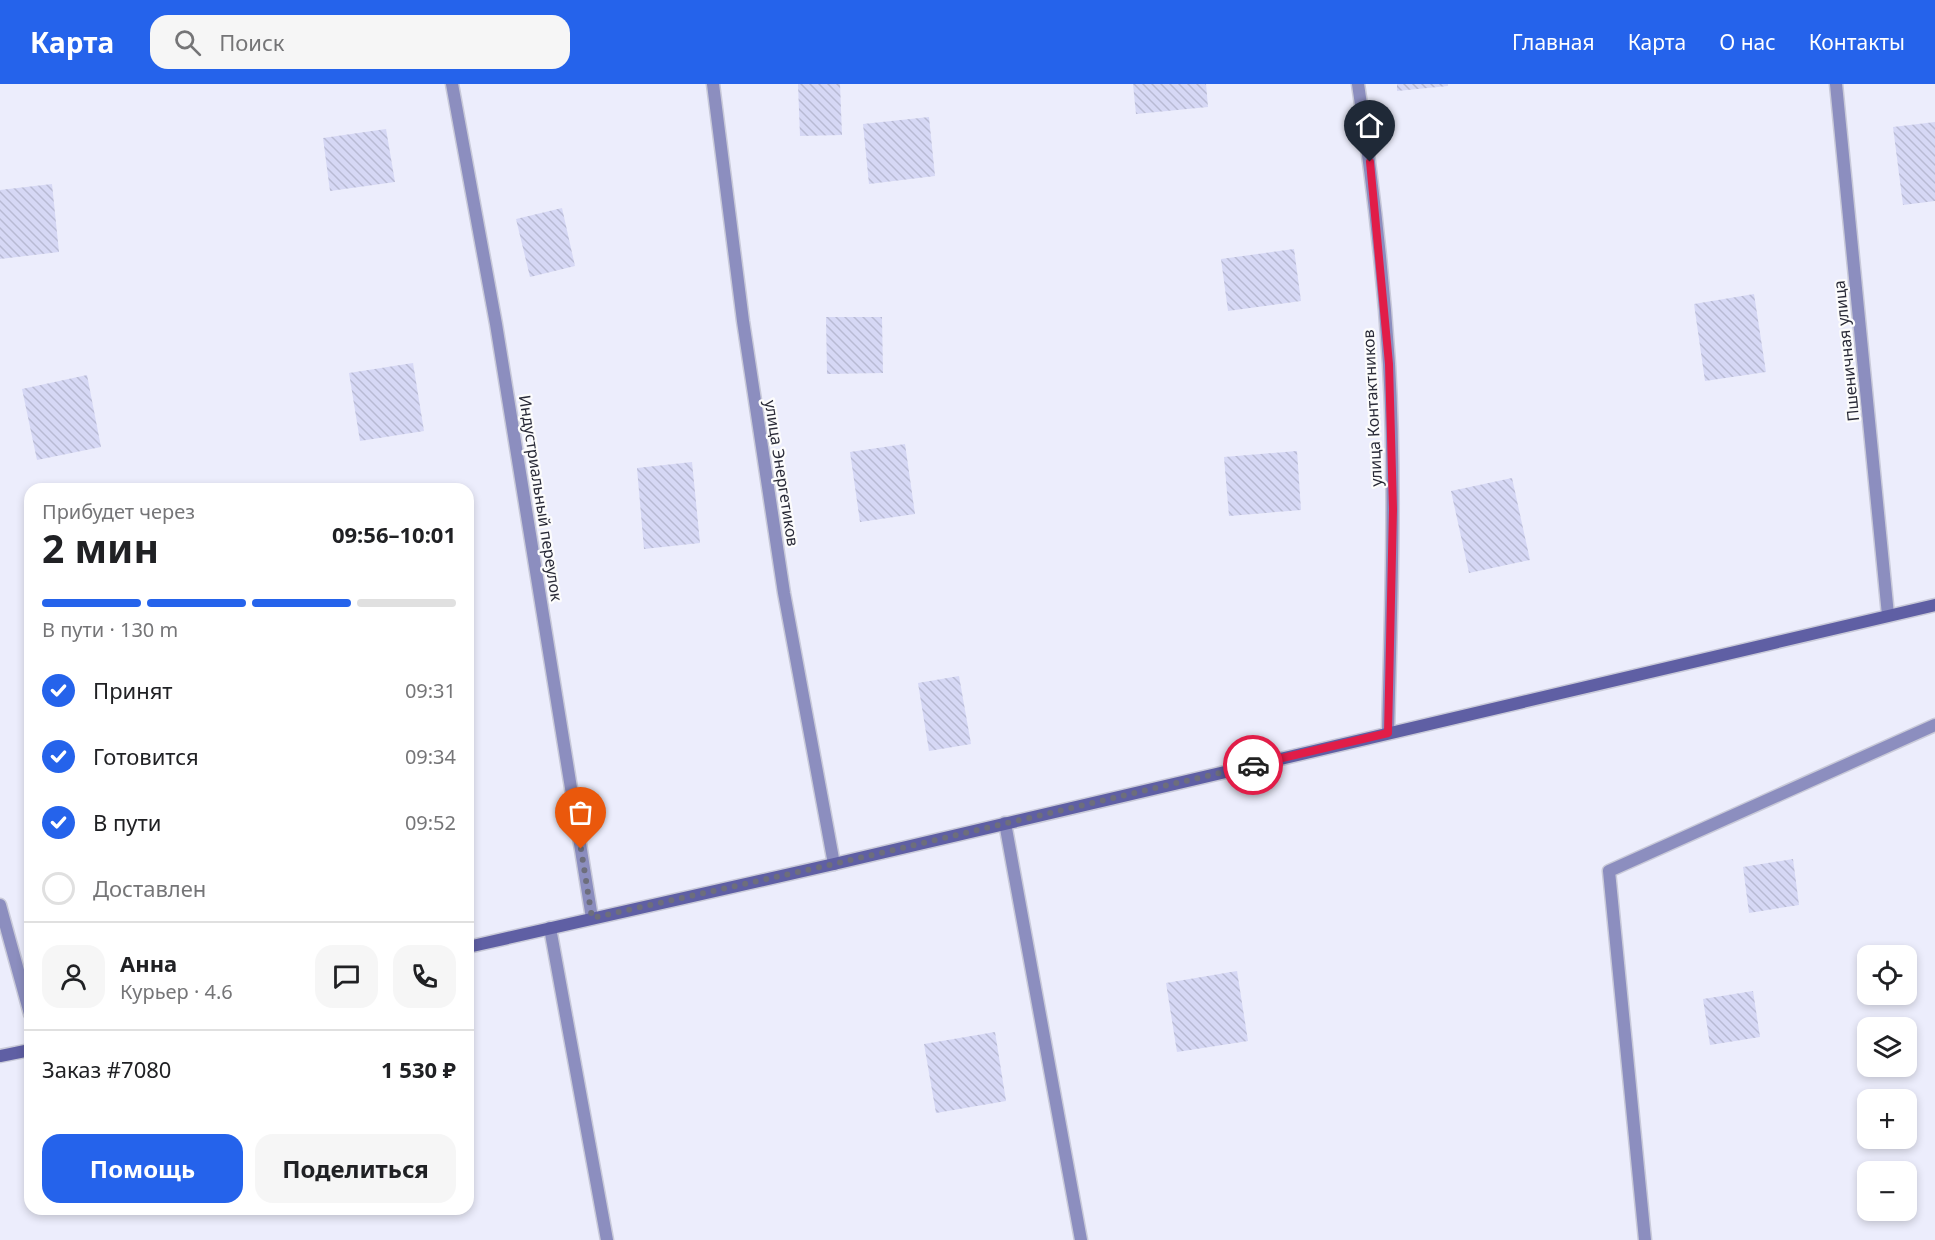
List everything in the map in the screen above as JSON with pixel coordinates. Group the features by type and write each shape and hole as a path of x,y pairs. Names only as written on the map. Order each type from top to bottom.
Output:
{"street":[{"name":"Индустриальный переулок","path":"452,84 496,324 592,918"},
{"name":"улица Энергетиков","path":"713,84 743,321 784,593 834,864"},
{"name":"улица Контактников","path":"1358,84 1370,162 1389,364 1393,509 1388,733"},
{"name":"Пшеничная улица","path":"1836,84 1888,615"},
{"path":"474,946 834,864 1935,605"},
{"path":"1645,1240 1609,871 1935,725"},
{"path":"1005,823 1081,1240"},
{"path":"0,905 24,992"},
{"path":"550,928 607,1240"},
{"path":"0,1056 24,1051"}],"building":[{"path":"798,84 840,84 842,135 800,136"},
{"path":"1133,84 1206,84 1208,107 1136,114"},
{"path":"1397,84 1448,84 1448,86 1397,91"},
{"path":"929,117 935,176 869,184 863,124"},
{"path":"1935,122 1935,201 1903,205 1893,127"},
{"path":"386,129 395,182 330,191 323,138"},
{"path":"52,184 59,252 0,259 0,190"},
{"path":"562,208 575,266 530,277 516,219"},
{"path":"1294,249 1301,301 1228,311 1221,259"},
{"path":"1754,294 1766,372 1705,381 1694,304"},
{"path":"826,317 882,317 883,373 827,374"},
{"path":"413,363 424,431 360,441 349,373"},
{"path":"87,375 101,447 37,460 22,389"},
{"path":"905,444 915,514 860,522 850,452"},
{"path":"1297,451 1301,510 1229,516 1224,457"},
{"path":"692,462 700,543 644,549 637,468"},
{"path":"1512,478 1530,560 1469,573 1451,491"},
{"path":"959,676 971,744 929,751 918,683"},
{"path":"1793,859 1799,905 1749,913 1743,867"},
{"path":"1237,971 1248,1041 1177,1052 1166,983"},
{"path":"1753,991 1760,1037 1710,1045 1703,999"},
{"path":"995,1032 1006,1101 936,1113 924,1044"}],"way so far":[{"path":"581,849 592,918 834,864 1253,765"}],"route":[{"path":"1253,765 1388,733 1393,509 1389,364 1370,162"}]}
